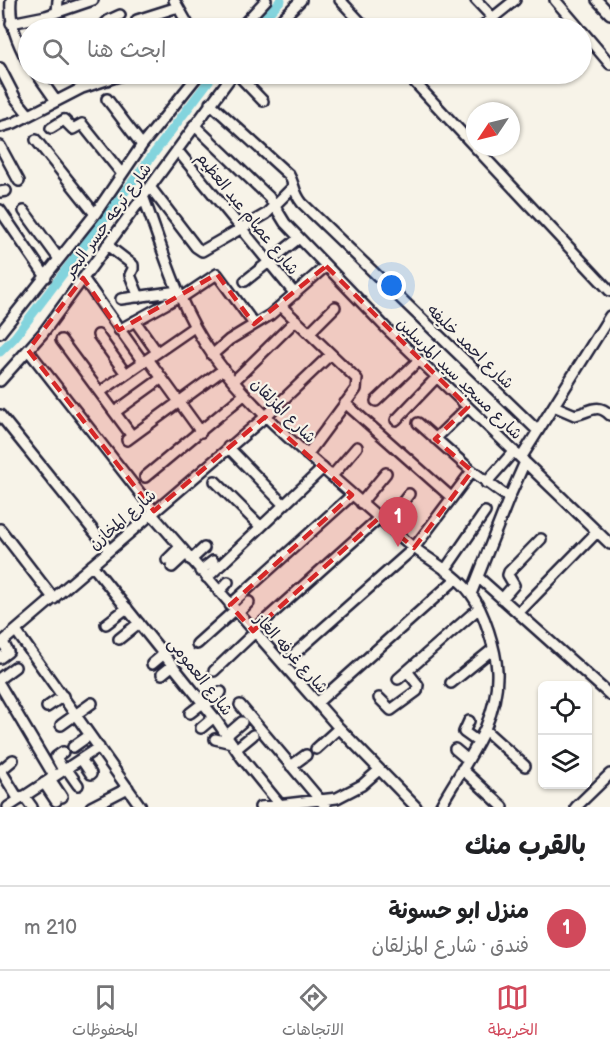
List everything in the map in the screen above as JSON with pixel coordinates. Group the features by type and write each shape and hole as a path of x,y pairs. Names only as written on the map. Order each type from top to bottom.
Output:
{"street":[{"path":"10,0 9,14 18,40"},
{"path":"57,12 58,0"},
{"path":"34,18 93,0"},
{"path":"249,18 266,0"},
{"path":"283,18 301,0"},
{"path":"340,0 357,18"},
{"path":"476,0 493,18 515,0"},
{"path":"555,0 570,18"},
{"path":"597,0 610,14"},
{"path":"141,18 177,2 185,18"},
{"path":"113,18 120,15"},
{"path":"11,22 18,21"},
{"path":"592,44 610,64"},
{"path":"0,68 16,99 29,115"},
{"path":"44,84 56,101"},
{"path":"0,127 90,84"},
{"name":"شارع ترعه جسر البحر","path":"0,333 95,214 142,145 191,84"},
{"name":"شارع ترعه جسر البحر","path":"0,381 28,350 83,278 210,103 219,84"},
{"path":"245,84 263,101"},
{"path":"416,84 466,137"},
{"path":"107,99 142,145"},
{"name":"شارع احمد خليفه","path":"210,103 289,175 294,193 302,203 538,431"},
{"path":"51,128 64,120 73,129 82,124 122,174"},
{"name":"شارع مسجد سيد المرسلين","path":"194,125 269,197 281,217 299,238 419,360 610,544"},
{"path":"36,140 95,214"},
{"path":"0,146 19,181"},
{"name":"شارع عصام عبد العظيم","path":"177,150 295,294"},
{"path":"483,156 610,291"},
{"path":"150,187 196,248 202,251 254,222 275,206 293,187"},
{"name":"شارع المزلقان","path":"143,196 180,295 194,327 212,355 264,417 382,521 456,579 471,594 479,608 493,649 497,670 491,716 440,807"},
{"path":"0,210 46,277"},
{"path":"24,211 59,260"},
{"path":"245,281 299,238"},
{"path":"107,245 133,265 130,275 139,297"},
{"path":"212,355 229,340 281,306 326,266"},
{"path":"119,330 217,274 254,324"},
{"path":"83,278 119,330 162,378 201,432"},
{"path":"121,299 180,295"},
{"path":"281,306 354,375 358,384 307,455"},
{"path":"309,333 335,307"},
{"path":"486,483 520,457 610,316"},
{"path":"234,381 296,320"},
{"path":"135,321 157,352"},
{"path":"100,392 194,327"},
{"path":"98,336 126,374"},
{"path":"61,340 115,412 130,438 224,369"},
{"name":"شارع غرفه الغاز","path":"28,350 186,554 339,728 416,807"},
{"name":"شارع المخازن","path":"1,643 264,417 331,354"},
{"path":"376,402 419,360"},
{"path":"396,420 437,377"},
{"path":"115,412 162,378"},
{"path":"145,477 245,394"},
{"path":"345,403 451,497"},
{"path":"554,406 575,416 596,407 603,408 610,415"},
{"path":"435,439 468,407"},
{"path":"0,415 109,550"},
{"path":"418,423 486,483 509,498"},
{"path":"228,447 284,505"},
{"path":"332,476 357,447"},
{"path":"471,594 509,498 520,457"},
{"path":"204,574 261,527 323,468"},
{"path":"283,664 414,548 472,471"},
{"path":"361,503 386,473"},
{"path":"215,481 261,527"},
{"path":"214,670 254,632 382,521 409,494"},
{"path":"197,644 352,495"},
{"path":"445,570 485,512"},
{"path":"0,529 54,599"},
{"path":"518,613 597,532"},
{"path":"502,599 514,585 508,575 509,572 541,539"},
{"path":"169,564 186,554 204,549"},
{"path":"204,574 213,561"},
{"name":"شارع العمومى","path":"92,565 204,704 281,806"},
{"path":"478,577 610,695"},
{"path":"317,703 456,579"},
{"path":"219,592 228,582"},
{"path":"234,610 249,602"},
{"path":"106,624 127,608"},
{"path":"398,679 479,608"},
{"path":"119,639 139,623"},
{"path":"16,631 141,807"},
{"path":"0,658 8,650 1,643"},
{"path":"451,684 493,649"},
{"path":"152,664 164,654"},
{"path":"162,674 173,665"},
{"path":"0,678 15,667"},
{"path":"379,698 391,710 417,691 418,685 407,671"},
{"path":"0,685 59,799"},
{"path":"190,713 221,692"},
{"path":"47,707 63,696"},
{"path":"61,725 92,703"},
{"path":"240,705 323,804"},
{"path":"201,728 214,717"},
{"path":"469,721 464,732 478,742"},
{"path":"232,742 242,722"},
{"path":"316,749 339,728"},
{"path":"485,730 525,766"},
{"path":"73,747 90,735"},
{"path":"214,739 232,742 253,735"},
{"path":"8,807 99,747"},
{"path":"455,749 468,760"},
{"path":"63,752 56,758 78,785"},
{"path":"291,766 306,755"},
{"path":"81,759 92,774"},
{"path":"13,760 1,771 32,807"},
{"path":"462,769 503,807"},
{"path":"260,807 323,804 349,793 379,770"},
{"path":"576,807 610,774"},
{"path":"91,807 128,788"}],"highlighted area":[{"path":"326,266 468,407 435,439 472,471 414,548 379,518 253,631 230,605 352,495 265,417 154,511 28,350 83,278 119,330 217,274 254,324"}],"waterway":[{"path":"264,18 281,0"},
{"path":"0,352 15,337 206,84"}],"place":[{"name":"منزل ابو حسونة","path":"398,547"}]}
